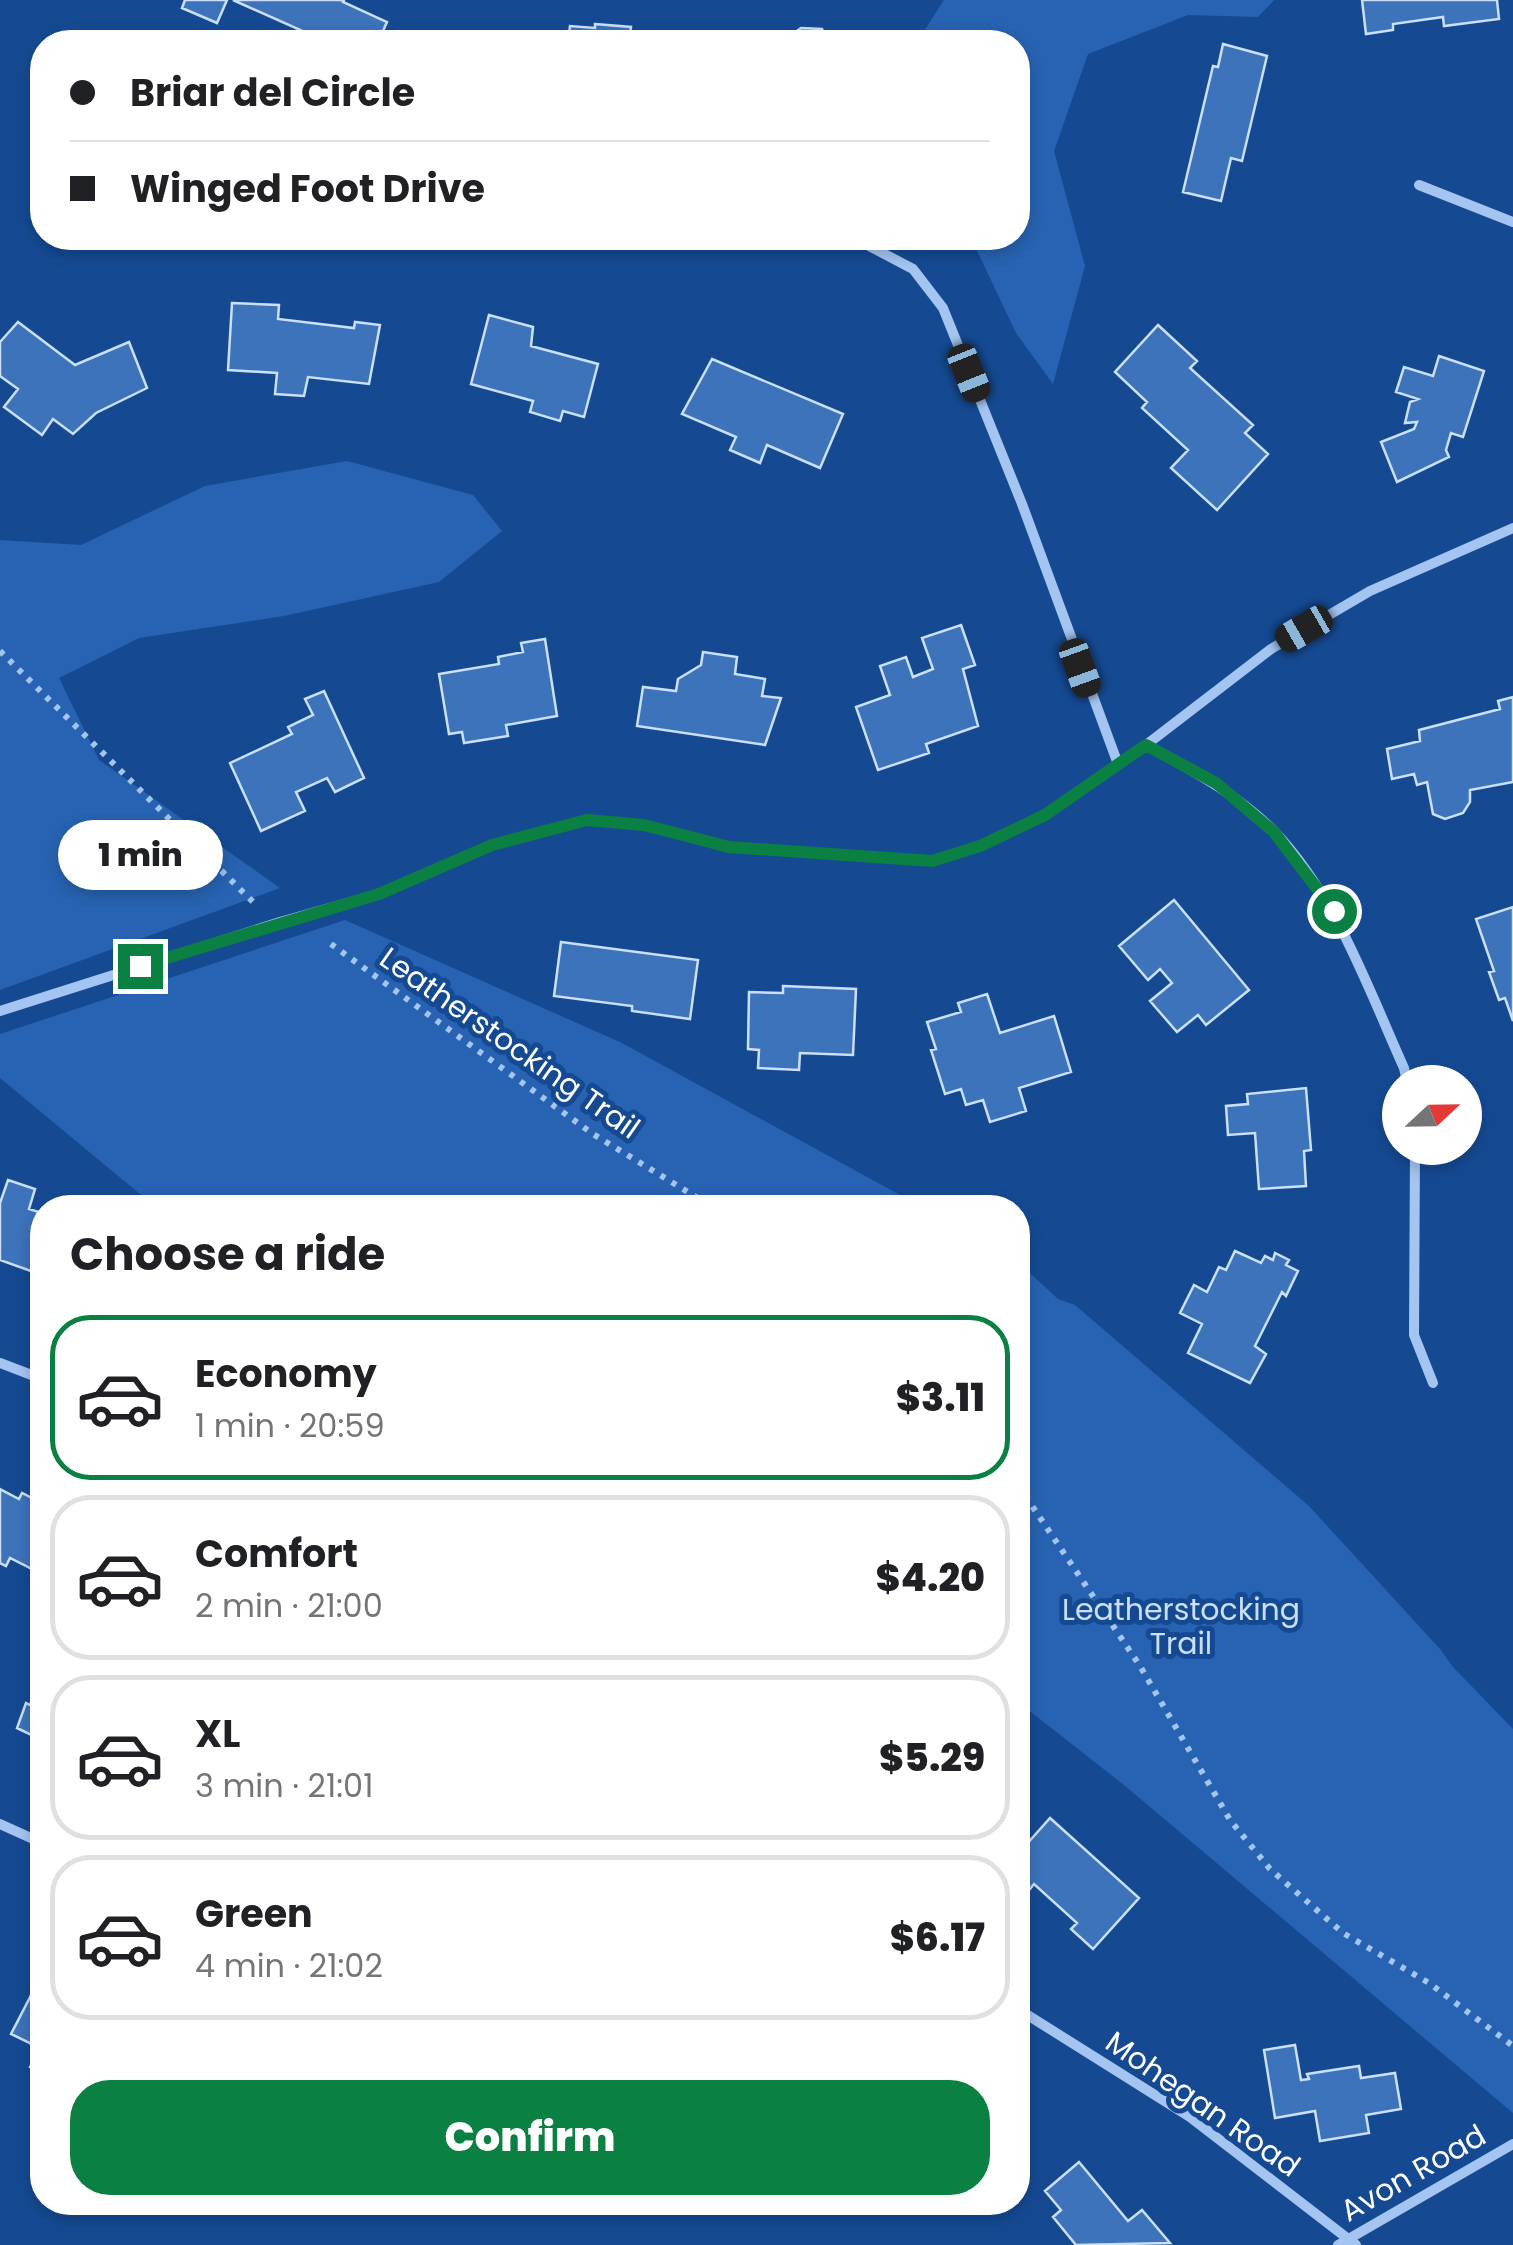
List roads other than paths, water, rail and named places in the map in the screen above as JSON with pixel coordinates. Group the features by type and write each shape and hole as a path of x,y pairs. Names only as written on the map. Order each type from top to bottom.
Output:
{"street":[{"path":"1419,185 1513,222"},
{"path":"877,250 913,269 943,308 1022,504 1118,764"},
{"path":"0,1010 379,894 492,845 587,820 644,825 729,847 932,861 980,846 1045,815 1146,745 1271,648 1370,590 1513,528"},
{"path":"1146,745 1216,783 1274,832 1334,911 1403,1065"},
{"path":"1415,1165 1414,1335 1433,1384"},
{"path":"0,1363 30,1374"},
{"path":"0,1824 30,1838"},
{"name":"Mohegan Road","path":"1030,2016 1190,2118 1347,2243"},
{"name":"Avon Road","path":"1347,2243 1513,2144"}],"park label":[{"name":"Leatherstocking Trail","path":"1181,1626"}]}
